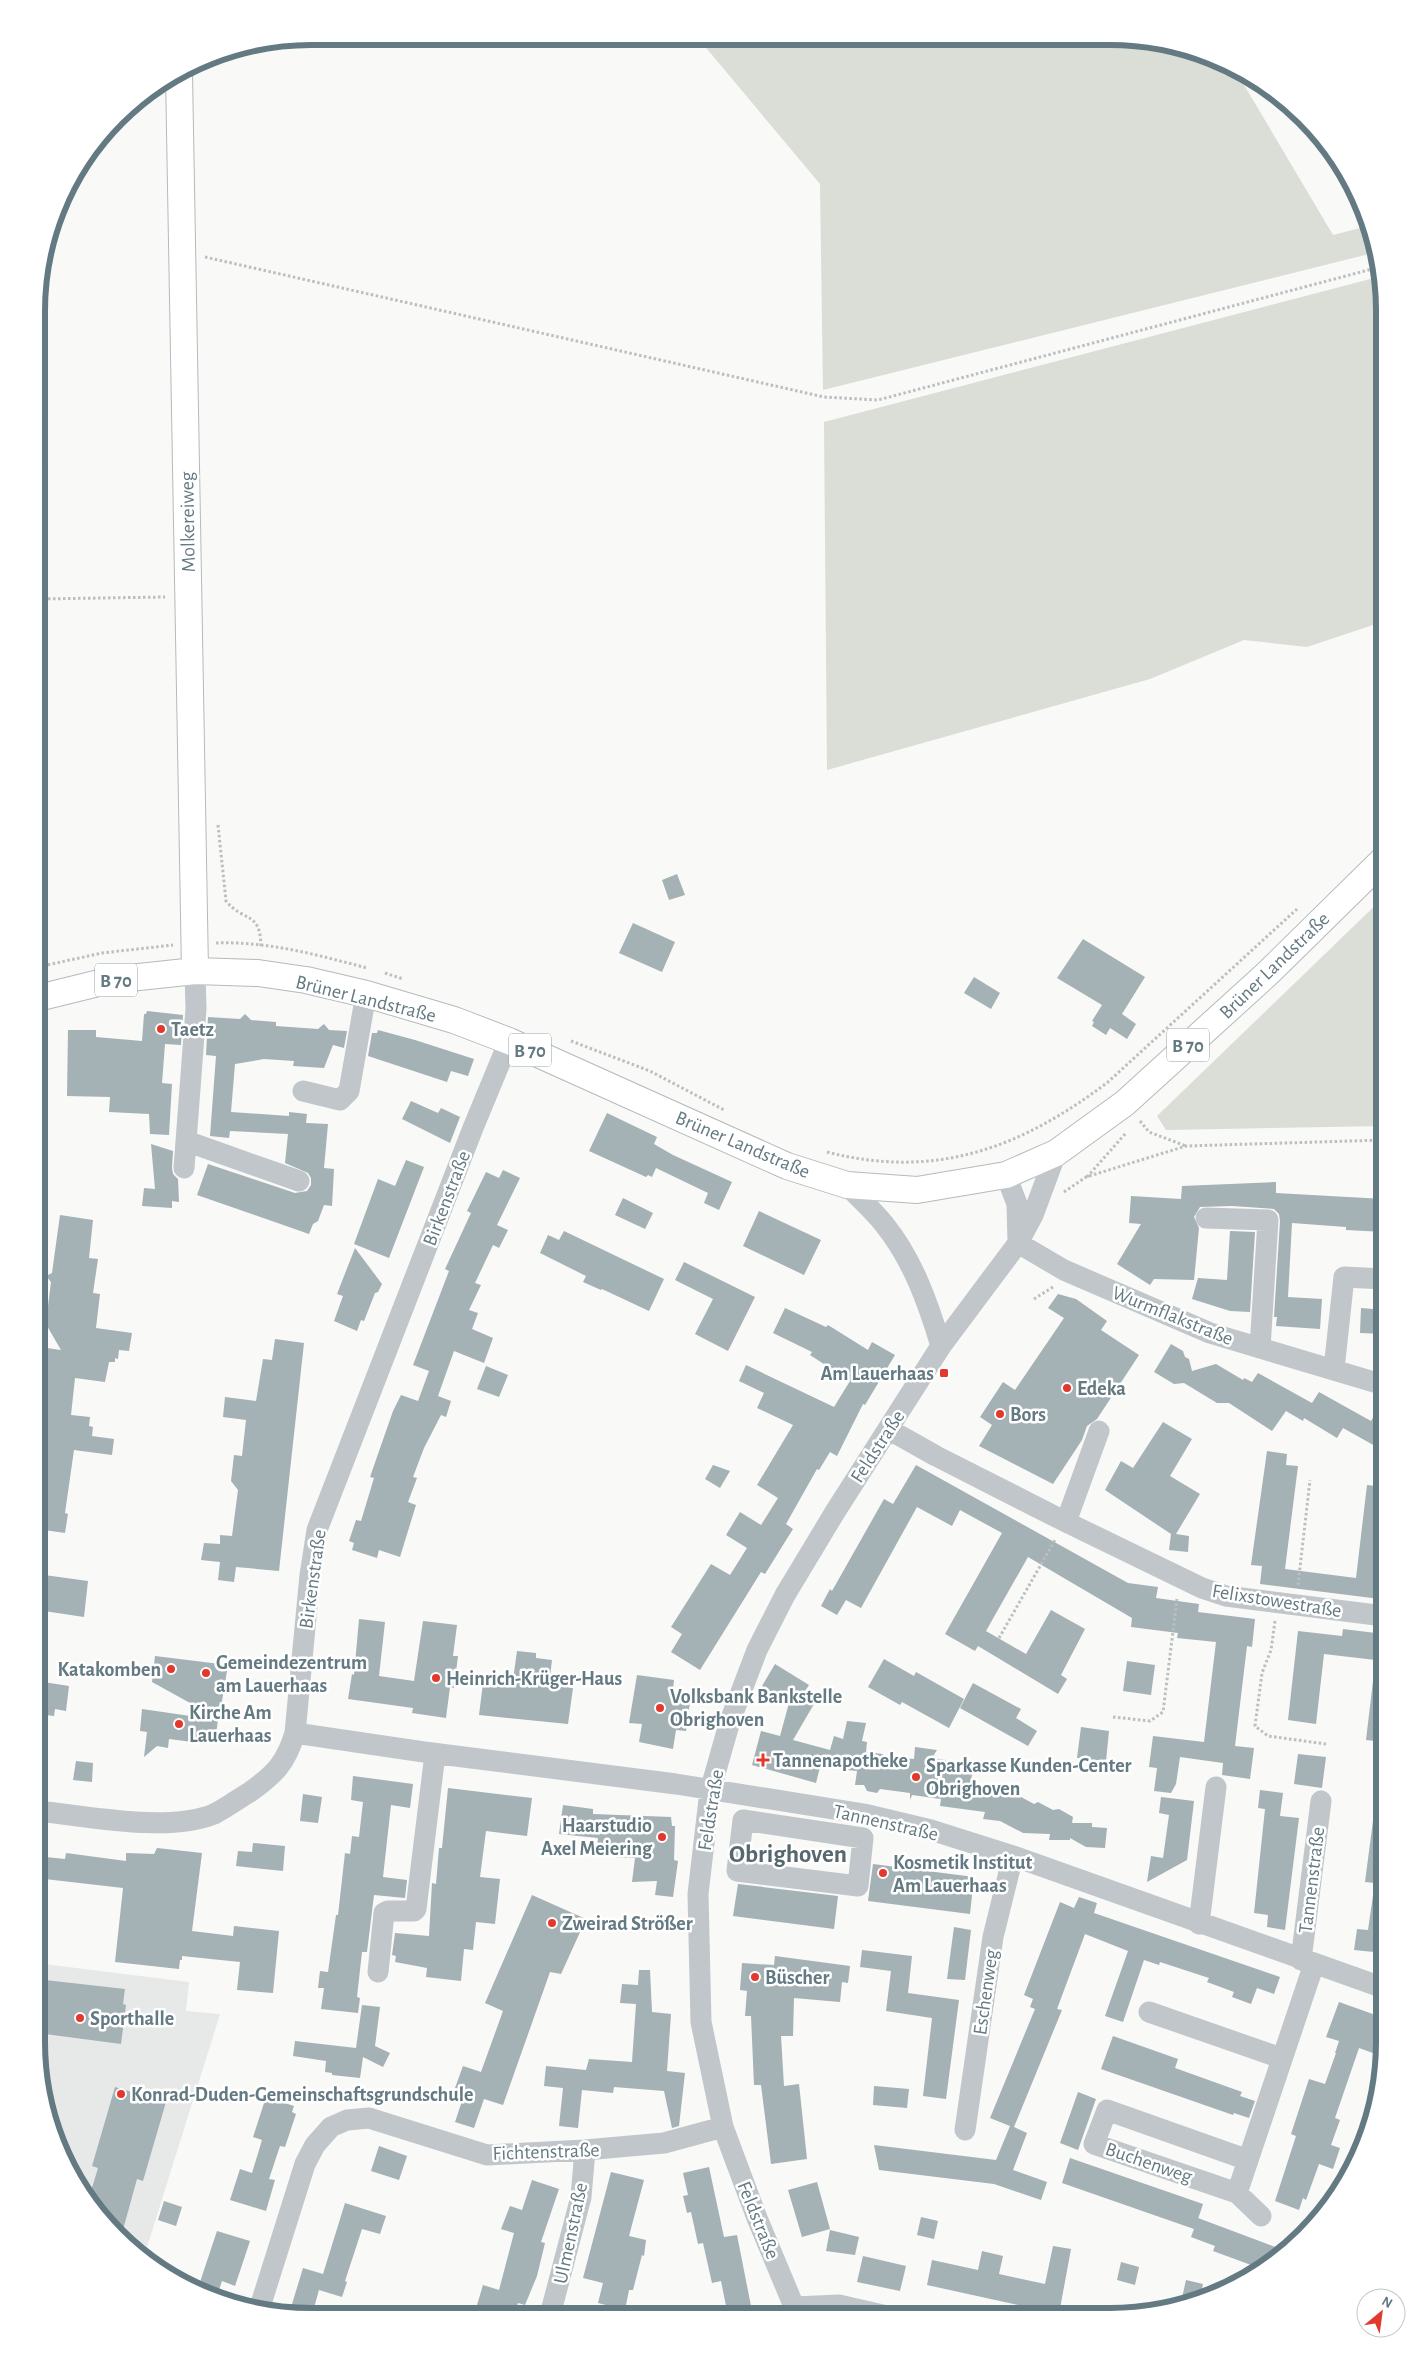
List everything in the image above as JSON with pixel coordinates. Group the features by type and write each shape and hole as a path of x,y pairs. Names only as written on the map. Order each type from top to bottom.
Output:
{"main road":[{"name":"Molkereiweg","path":"179,80 195,971"},
{"name":"Brüner Landstraße","path":"45,996 112,980 195,971 258,973 306,980 366,994 454,1020 509,1041 787,1166 847,1185 916,1190 1006,1175 1056,1153 1125,1103 1268,973 1376,851"}],"street":[{"path":"184,1168 196,1009 195,971"},
{"path":"303,1091 340,1100 349,1091 366,994"},
{"name":"Birkenstraße","path":"45,1812 167,1824 214,1814 234,1802 274,1772 288,1754 295,1733 310,1575 317,1530 473,1128 509,1041"},
{"path":"186,1141 299,1181"},
{"name":"Feldstraße","path":"795,2308 757,2218 723,2127 701,2022 698,1894 710,1791 730,1721 757,1650 785,1595 835,1512 941,1346 1018,1243 1033,1215 1056,1153"},
{"path":"1006,1175 1017,1204 1018,1243"},
{"path":"847,1185 884,1225 903,1253 926,1296 941,1346"},
{"path":"1206,1218 1268,1220 1260,1348"},
{"name":"Wurmflakstraße","path":"1018,1243 1064,1270 1210,1333 1376,1382"},
{"path":"1334,1369 1344,1277 1376,1279"},
{"name":"Felixstowestraße","path":"888,1429 936,1456 1180,1579 1226,1596 1376,1615"},
{"path":"1066,1522 1099,1431"},
{"path":"295,1733 435,1754 667,1783 710,1791"},
{"path":"378,1972 384,1913 388,1911 414,1911 416,1908 435,1754"},
{"path":"1199,1924 1216,1787"},
{"name":"Tannenstraße","path":"710,1791 864,1814 931,1830 1013,1856 1199,1924 1376,1985"},
{"name":"Tannenstraße","path":"1308,1962 1321,1801"},
{"path":"743,1820 863,1838 858,1886 737,1871 743,1820"},
{"name":"Eschenweg","path":"964,2130 993,1937 1013,1856"},
{"path":"1237,2193 1281,2058 1308,1962"},
{"path":"1149,2012 1281,2058"},
{"name":"Buchenweg","path":"1248,2160 1107,2110 1094,2144 1237,2193 1261,2216"},
{"name":"Fichtenstraße","path":"261,2303 305,2164 315,2144 331,2128 347,2120 369,2118 487,2155 585,2150 664,2143 723,2127"},
{"name":"Ulmenstraße","path":"552,2308 581,2197 585,2150"},
{"path":"818,2308 839,2305 852,2308"}],"path":[{"path":"182,254 215,259 824,397 878,400 1373,269"},
{"path":"45,599 188,597"},
{"path":"822,1151 847,1157 902,1163 950,1159 994,1148 1044,1126 1080,1104 1108,1082 1302,904"},
{"path":"45,965 102,953 195,944 239,942 261,944 323,956 369,969"},
{"path":"378,971 405,979"},
{"path":"570,1041 650,1071 728,1112"},
{"path":"1057,1197 1086,1177 1138,1119"},
{"path":"1086,1177 1186,1146 1376,1140"},
{"path":"1310,1480 1287,1604 1262,1673 1255,1726 1268,1736 1326,1744"},
{"path":"999,1638 1066,1522"},
{"path":"1113,1717 1150,1721 1163,1712 1180,1579"}],"shaded area":[{"path":"704,45 1110,45 1145,47 1195,59 1228,72 1241,80 1333,235 1362,227 1370,254 823,390 820,184"},
{"path":"1374,278 1376,311 1376,624 1307,647 1244,640 1150,679 827,770 824,422"},
{"path":"1376,905 1376,1126 1166,1130 1157,1116"},
{"name":"Konrad-Duden-Gemeinschaftsgrundschule","path":"45,1964 189,1982 186,2011 220,2014 146,2250 123,2230 90,2190 72,2160 59,2127 47,2077"}],"building":[{"path":"677,874 685,895 669,900 662,880"},
{"path":"633,923 675,942 662,972 619,953"},
{"path":"1083,939 1145,977 1122,1014 1136,1024 1127,1039 1110,1028 1106,1035 1092,1026 1094,1022 1092,1021 1102,1005 1057,978"},
{"path":"974,977 1000,993 991,1009 964,993"},
{"path":"147,1011 183,1015 181,1045 165,1044 162,1083 172,1084 169,1135 150,1134 149,1114 109,1112 110,1097 67,1096 68,1030 96,1030 96,1037 142,1041 144,1014"},
{"path":"245,1014 251,1020 276,1022 276,1026 318,1029 324,1024 329,1030 347,1031 344,1048 333,1045 324,1068 293,1066 294,1061 264,1059 235,1064 231,1112 289,1116 289,1112 307,1114 306,1123 328,1124 324,1168 334,1169 332,1206 324,1205 318,1221 313,1224 309,1234 197,1195 208,1164 295,1193 307,1191 311,1185 311,1178 308,1173 285,1163 288,1134 230,1131 229,1138 210,1136 216,1056 206,1055 208,1017 240,1019"},
{"path":"378,1030 474,1059 468,1076 451,1071 447,1082 368,1056 372,1033 377,1033"},
{"path":"411,1101 438,1113 441,1108 460,1117 450,1143 402,1119"},
{"path":"607,1113 657,1137 654,1144 673,1155 732,1182 719,1210 704,1203 708,1193 656,1168 652,1177 648,1175 646,1177 589,1151"},
{"path":"151,1144 173,1151 172,1168 173,1174 178,1179 179,1202 172,1201 172,1208 142,1206 144,1188 155,1189"},
{"path":"406,1160 424,1167 389,1258 354,1244 378,1179 395,1186"},
{"path":"503,1170 520,1178 497,1225 508,1230 499,1248 493,1245 475,1283 481,1285 469,1310 478,1313 472,1329 493,1338 484,1363 454,1351 438,1396 451,1401 446,1417 441,1415 424,1448 413,1477 417,1478 408,1502 416,1505 400,1557 379,1550 377,1558 352,1550 354,1543 349,1541 356,1520 361,1521 374,1478 370,1477 393,1411 401,1395 418,1401 429,1371 413,1365 449,1271 445,1269 471,1213 467,1211 486,1172 499,1178"},
{"path":"1276,1182 1276,1193 1376,1199 1376,1232 1346,1230 1346,1227 1292,1223 1288,1297 1322,1299 1320,1329 1276,1326 1277,1317 1274,1317 1280,1221 1279,1214 1274,1209 1232,1206 1200,1207 1194,1217 1199,1228 1194,1280 1154,1279 1150,1285 1117,1264 1141,1224 1129,1223 1131,1196 1181,1199 1182,1186"},
{"path":"623,1198 653,1213 645,1229 615,1215"},
{"path":"759,1211 821,1240 804,1275 743,1246"},
{"path":"60,1215 93,1220 89,1258 98,1259 93,1293 100,1294 96,1328 132,1333 129,1351 119,1350 118,1359 115,1358 115,1362 109,1362 105,1382 75,1378 71,1415 90,1417 89,1426 93,1427 92,1436 114,1439 112,1455 74,1450 65,1513 68,1514 65,1533 45,1530 45,1348 61,1350 45,1322 51,1282 46,1276 52,1273"},
{"path":"564,1231 664,1279 649,1311 583,1282 586,1276 540,1253 548,1235 559,1240"},
{"path":"1230,1231 1255,1232 1250,1312 1230,1311 1192,1299 1198,1278 1227,1280"},
{"path":"355,1248 382,1284 378,1292 375,1293 364,1321 361,1320 357,1331 334,1321 343,1296 337,1294"},
{"path":"684,1262 755,1297 728,1351 695,1334 713,1299 675,1280"},
{"name":"Edeka","path":"1058,1294 1076,1299 1107,1321 1101,1330 1139,1355 1097,1419 1087,1426 1082,1440 1053,1484 979,1446 992,1425 980,1417 1003,1382 1015,1390 1064,1318 1048,1308"},
{"path":"785,1308 826,1327 828,1325 868,1350 872,1342 895,1355 865,1405 863,1404 837,1456 830,1452 819,1470 817,1469 786,1524 793,1529 765,1574 761,1572 700,1670 671,1652 682,1634 671,1627 711,1564 730,1575 747,1548 726,1535 740,1512 761,1525 778,1498 757,1485 793,1425 757,1408 764,1393 739,1381 746,1365 834,1407 850,1381 810,1355 812,1352 773,1333"},
{"path":"1361,1308 1376,1309 1376,1334 1360,1333"},
{"path":"275,1339 304,1343 279,1571 236,1567 234,1582 218,1580 220,1562 201,1560 204,1543 220,1544 220,1535 232,1536 238,1490 231,1481 234,1455 242,1456 246,1420 223,1417 225,1397 256,1401 263,1359 272,1360"},
{"path":"1171,1344 1183,1351 1185,1357 1189,1359 1192,1371 1216,1364 1243,1380 1244,1378 1252,1382 1258,1373 1312,1403 1319,1392 1371,1421 1376,1412 1376,1447 1343,1428 1337,1438 1304,1418 1303,1421 1286,1411 1272,1431 1229,1403 1217,1403 1184,1383 1174,1384 1154,1372"},
{"path":"486,1366 508,1375 499,1397 477,1389"},
{"path":"1163,1422 1192,1439 1170,1476 1200,1494 1176,1534 1189,1536 1188,1552 1169,1550 1171,1534 1105,1490 1121,1461 1133,1468"},
{"path":"1267,1451 1287,1454 1286,1465 1298,1466 1285,1569 1356,1578 1367,1485 1376,1486 1376,1598 1260,1584 1262,1566 1251,1565"},
{"path":"713,1465 730,1471 720,1488 705,1479"},
{"path":"916,1465 1128,1583 1158,1587 1156,1598 1199,1604 1198,1612 1255,1619 1252,1647 1247,1646 1235,1746 1254,1748 1250,1779 1222,1775 1223,1763 1180,1757 1176,1784 1171,1793 1154,1791 1157,1768 1149,1767 1153,1736 1204,1742 1216,1642 1177,1638 1178,1633 1131,1627 1132,1618 1028,1557 986,1631 1026,1654 1051,1610 1085,1629 1061,1675 1067,1679 1058,1694 978,1646 975,1651 945,1634 1002,1533 960,1510 952,1526 917,1507 861,1608 846,1600 837,1615 821,1606 830,1589 832,1591 884,1499 893,1504"},
{"path":"45,1575 88,1581 84,1617 45,1611"},
{"path":"359,1619 385,1622 379,1676 414,1681 423,1621 457,1625 453,1656 458,1656 454,1688 450,1687 446,1718 412,1713 413,1708 348,1699 352,1674 354,1675"},
{"path":"1343,1629 1376,1633 1376,1660 1324,1654 1316,1724 1288,1720 1298,1631 1342,1636"},
{"path":"517,1651 536,1653 536,1658 552,1660 549,1685 573,1688 568,1724 479,1715 483,1683 512,1687"},
{"path":"155,1656 228,1665 219,1719 152,1682"},
{"path":"884,1659 914,1676 916,1672 964,1699 949,1728 902,1702 900,1705 868,1687"},
{"path":"1127,1661 1155,1665 1151,1695 1123,1691"},
{"path":"775,1664 809,1685 803,1694 814,1704 793,1740 830,1750 834,1736 843,1739 847,1721 866,1723 862,1741 867,1742 866,1752 883,1754 883,1756 914,1759 915,1747 937,1750 932,1758 946,1760 945,1763 973,1767 971,1782 990,1792 1021,1797 1034,1804 1038,1802 1053,1810 1059,1809 1073,1817 1072,1823 1092,1823 1092,1827 1107,1828 1105,1848 1086,1847 1070,1838 1070,1840 1049,1840 1050,1834 1023,1833 1000,1821 983,1819 985,1812 940,1806 941,1799 912,1795 910,1800 910,1793 880,1789 877,1793 867,1791 864,1785 855,1785 857,1771 820,1767 816,1783 752,1765 761,1731 780,1736 789,1703 762,1686"},
{"name":"Volksbank Bankstelle Obrighoven","path":"637,1675 674,1680 672,1699 690,1702 686,1731 676,1730 673,1749 639,1742 642,1724 629,1723"},
{"path":"1373,1681 1376,1681 1376,1741 1366,1740"},
{"path":"45,1682 69,1686 66,1711 55,1709 54,1716 45,1715"},
{"path":"973,1683 1021,1709 1016,1718 1037,1731 1028,1746 960,1708"},
{"path":"142,1709 218,1720 215,1741 208,1740 208,1744 169,1739 168,1748 157,1746 144,1757 147,1732 140,1731"},
{"path":"1081,1727 1109,1731 1106,1761 1077,1758"},
{"path":"1298,1754 1326,1757 1322,1788 1294,1784"},
{"path":"76,1761 93,1763 92,1782 73,1780"},
{"path":"353,1776 413,1784 410,1808 391,1805 383,1877 407,1880 405,1898 374,1895 367,1952 362,1952 357,1997 360,1998 358,2013 321,2009 324,1988 318,1988 320,1971 328,1972 336,1915 338,1915 345,1853 350,1854 352,1836 359,1837 363,1802 351,1800"},
{"path":"448,1788 532,1798 527,1836 486,1831 480,1877 500,1879 495,1924 476,1922 473,1950 464,1949 461,1981 426,1977 427,1968 395,1962 396,1956 392,1955 395,1933 429,1936 432,1883 436,1884"},
{"path":"1260,1790 1283,1793 1280,1816 1299,1818 1285,1930 1267,1927 1268,1915 1254,1913 1265,1809 1258,1808"},
{"path":"303,1794 322,1797 318,1823 300,1821"},
{"path":"1161,1797 1194,1801 1187,1860 1147,1882 1151,1856 1163,1858 1169,1815 1159,1813"},
{"path":"563,1805 593,1809 593,1814 671,1817 672,1826 675,1826 674,1860 678,1861 673,1897 655,1895 657,1881 632,1882 635,1858 614,1857 614,1853 597,1851 598,1838 559,1834"},
{"path":"1374,1813 1376,1813 1376,1883 1365,1882"},
{"path":"253,1843 285,1846 283,1871 236,1866 238,1851 252,1852"},
{"path":"157,1848 202,1853 192,1931 233,1936 234,1926 279,1931 273,1993 237,1990 240,1962 182,1956 179,1969 115,1962 123,1888 45,1879 45,1857 65,1859 66,1853 126,1861 126,1853 154,1854"},
{"path":"873,1864 974,1877 970,1914 868,1901"},
{"path":"738,1884 838,1896 834,1929 733,1916"},
{"path":"1374,1888 1376,1888 1376,1952 1354,1950 1357,1929 1368,1930"},
{"path":"532,1895 586,1919 561,1974 550,1972 503,2105 484,2099 474,2128 455,2122 465,2092 455,2088 463,2066 481,2072 503,2011 485,2003"},
{"path":"1079,1897 1097,1903 1094,1913 1280,1977 1274,1994 1257,1988 1251,2004 1232,1997 1234,1992 1207,1982 1209,1978 1160,1962 1159,1965 1144,1960 1123,2022 1105,2016 1128,1951 1085,1934 1057,2009 1062,2010 1014,2127 1027,2133 1013,2170 1047,2182 1041,2200 994,2184 879,2170 874,2145 996,2160 1010,2126 990,2118 1035,2009 1030,2007 1033,1999 1024,1995 1060,1902 1074,1908"},
{"path":"954,1927 971,1930 965,1980 947,1979"},
{"path":"862,1950 912,1956 908,1993 959,2000 946,2099 923,2096 932,2018 886,2011 891,1971 860,1967"},
{"path":"775,1956 850,1966 848,1983 842,1982 840,2002 794,1998 793,2036 781,2036 784,2086 799,2084 807,2159 771,2164 761,2085 754,2085 751,2016 745,2016 747,1991 740,1990 742,1963 774,1965"},
{"path":"639,1970 650,1970 652,2012 671,2014 667,2071 685,2073 679,2126 672,2128 664,2091 614,2087 613,2093 582,2090 578,2128 559,2126 563,2088 544,2086 546,2066 586,2070 589,2059 632,2062 636,2004 620,2003 622,1984 638,1985"},
{"name":"Sporthalle","path":"45,1980 125,1989 123,2004 126,2005 121,2044 45,2034"},
{"path":"1339,2002 1376,2015 1375,2054 1359,2048 1335,2118 1340,2120 1331,2145 1340,2148 1333,2169 1319,2164 1306,2200 1303,2198 1299,2210 1275,2201 1296,2136 1291,2134 1309,2079 1325,2084 1336,2053 1339,2041 1326,2037"},
{"path":"362,2005 380,2007 375,2046 390,2053 383,2067 363,2057 360,2078 332,2075 332,2073 325,2072 326,2061 293,2056 295,2041 356,2048"},
{"path":"1113,2036 1178,2059 1175,2068 1242,2092 1240,2096 1255,2101 1249,2118 1234,2113 1233,2115 1101,2069"},
{"path":"874,2086 909,2089 907,2108 873,2105"},
{"path":"115,2087 166,2102 143,2181 137,2179 123,2230 91,2191 98,2168 92,2166"},
{"path":"1078,2092 1096,2099 1078,2150 1060,2143"},
{"path":"266,2097 294,2106 292,2112 296,2114 285,2147 280,2146 269,2179 275,2180 266,2211 230,2200 240,2169 252,2173 262,2140 253,2137"},
{"path":"379,2146 407,2156 399,2180 371,2171"},
{"path":"1070,2158 1203,2204 1198,2218 1278,2248 1253,2266 1213,2251 1215,2246 1191,2237 1194,2229 1062,2183"},
{"path":"709,2167 724,2237 737,2235 751,2306 726,2308 721,2281 712,2283 703,2243 698,2244 691,2212 687,2213 683,2196 688,2195 683,2173"},
{"path":"611,2172 644,2180 629,2236 646,2240 644,2256 642,2255 633,2290 629,2290 625,2308 598,2303 603,2283 583,2278"},
{"path":"532,2180 559,2189 541,2242 545,2243 537,2276 525,2305 518,2303 516,2308 476,2308 483,2285 499,2290 514,2233 501,2229 510,2206 522,2210"},
{"path":"817,2182 830,2229 802,2237 788,2190"},
{"path":"164,2201 182,2207 176,2226 158,2220"},
{"path":"345,2203 386,2216 380,2234 362,2229 345,2281 347,2282 342,2297 319,2290 314,2308 291,2307 303,2268 323,2274"},
{"path":"921,2217 938,2221 934,2239 917,2235"},
{"path":"830,2230 859,2237 855,2255 826,2251"},
{"path":"217,2231 250,2241 235,2286 222,2281 219,2291 199,2284"},
{"path":"1053,2246 1071,2249 1060,2308 1032,2308 927,2285 932,2260 978,2270 982,2251 1003,2256 999,2274 1045,2284"},
{"path":"863,2256 906,2266 900,2291 857,2282"},
{"path":"1121,2262 1139,2267 1135,2285 1117,2280"},
{"path":"1186,2280 1203,2284 1201,2292 1182,2298"}],"place":[{"name":"Taetz","path":"161,1029"},
{"name":"Am Lauerhaas","path":"944,1373"},
{"name":"Edeka","path":"1067,1388"},
{"name":"Bors","path":"1000,1414"},
{"name":"Katakomben","path":"171,1669"},
{"name":"Gemeindezentrum am Lauerhaas","path":"206,1673"},
{"name":"Heinrich-Krüger-Haus","path":"436,1678"},
{"name":"Volksbank Bankstelle Obrighoven","path":"660,1708"},
{"name":"Kirche Am Lauerhaas","path":"179,1724"},
{"name":"Tannenapotheke","path":"763,1760"},
{"name":"Sparkasse Kunden-Center Obrighoven","path":"916,1777"},
{"name":"Haarstudio Axel Meiering","path":"662,1837"},
{"name":"Kosmetik Institut Am Lauerhaas","path":"883,1873"},
{"name":"Zweirad Strößer","path":"552,1923"},
{"name":"Büscher","path":"755,1977"},
{"name":"Sporthalle","path":"80,2018"},
{"name":"Konrad-Duden-Gemeinschaftsgrundschule","path":"121,2094"}],"district":[{"name":"Obrighoven","path":"788,1853"}]}
